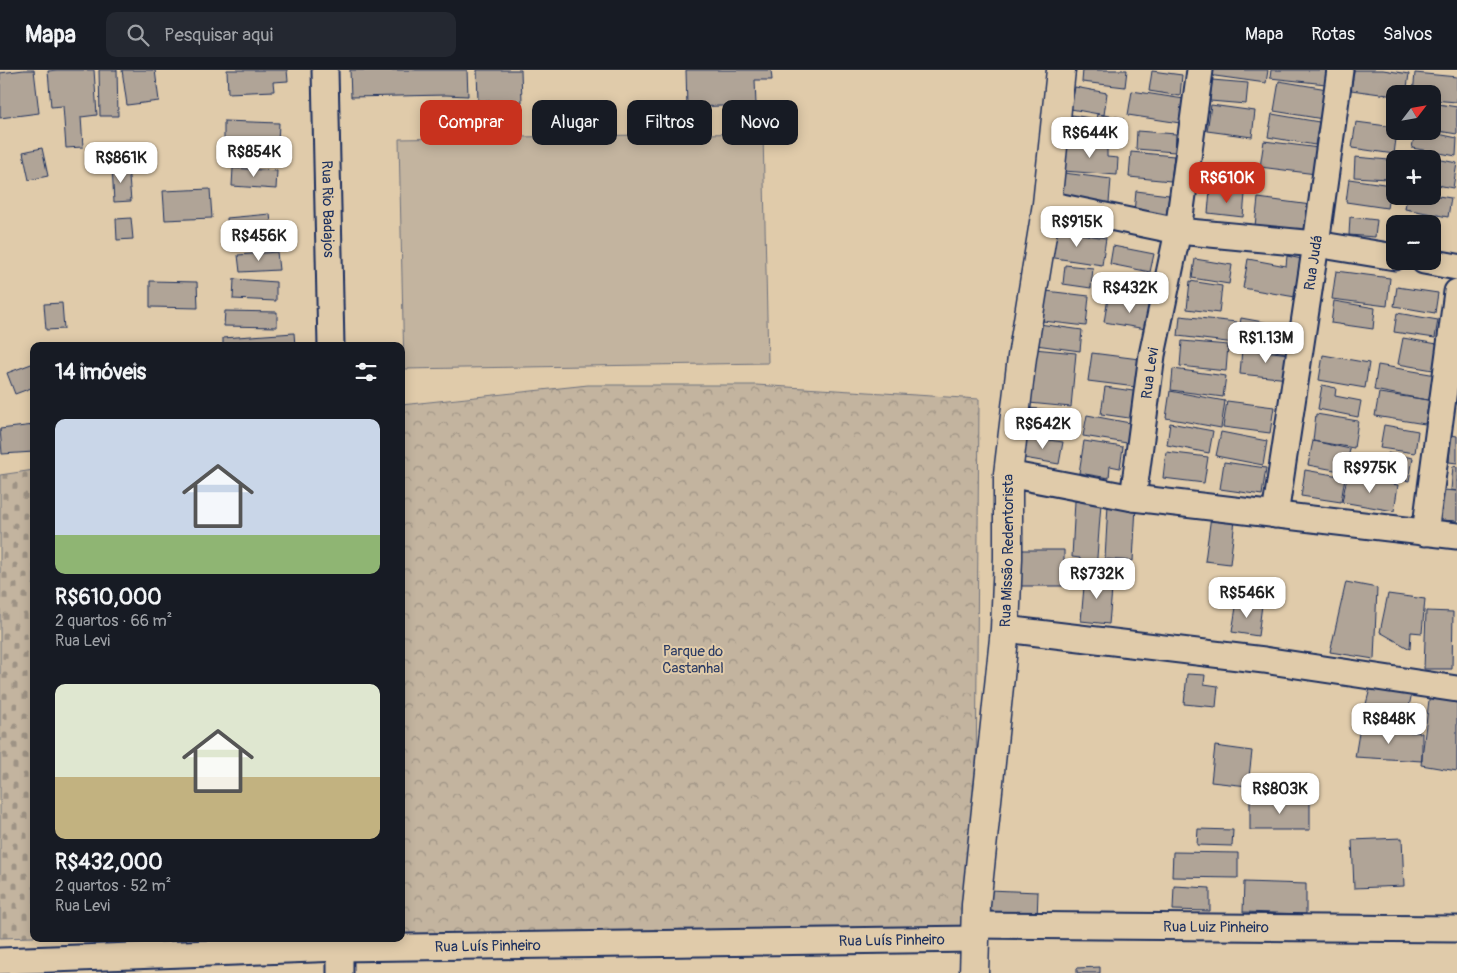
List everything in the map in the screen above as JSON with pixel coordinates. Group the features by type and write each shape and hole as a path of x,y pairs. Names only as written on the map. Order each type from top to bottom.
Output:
{"street":[{"name":"Rua Rio Badajos","path":"324,70 331,342"},
{"name":"Rua Missão Redentorista","path":"974,973 976,905 1004,629 1008,558 1008,474 1022,357 1047,204 1061,70"},
{"name":"Rua Levi","path":"1133,498 1152,354 1178,231 1200,70"},
{"name":"Rua Judá","path":"1276,516 1340,70"},
{"path":"1047,204 1178,231 1316,244 1386,256"},
{"path":"1441,264 1457,266"},
{"path":"1425,533 1457,292"},
{"path":"1008,474 1133,498 1457,536"},
{"path":"1004,629 1264,660 1457,689"},
{"name":"Rua Luiz Pinheiro","path":"975,932 1457,929"},
{"name":"Rua Luís Pinheiro","path":"0,960 340,944 975,932"},
{"path":"340,944 340,973"}],"green space":[{"path":"712,134 722,134 722,145 763,145 768,363 405,369 405,342 403,342 399,139 420,139 420,145 522,145 522,137 532,137 532,145 617,145 617,135 627,135 627,145 712,145"},
{"name":"Parque do Castanhal","path":"588,385 756,385 979,399 975,930 405,939 405,405"},
{"path":"30,471 30,937 0,938 0,475"}],"building":[{"path":"34,70 39,113 0,118 0,73"},
{"path":"94,70 97,115 81,117 83,147 66,148 63,106 51,107 48,71"},
{"path":"99,70 117,70 118,116 100,116"},
{"path":"122,70 155,70 159,101 127,105"},
{"path":"227,70 287,70 288,81 273,82 274,91 228,93"},
{"path":"350,70 467,70 468,96 351,97"},
{"path":"477,70 521,70 522,100 478,100"},
{"path":"686,70 771,70 772,80 755,80 756,100 722,100 722,106 712,106 712,100 687,100"},
{"path":"1083,70 1127,70 1125,87 1082,82"},
{"path":"1208,70 1268,70 1266,83 1208,75"},
{"path":"1271,70 1327,70 1326,84 1270,78"},
{"path":"1354,70 1383,70 1409,74 1407,85 1386,85 1386,95 1351,90"},
{"path":"1152,71 1182,75 1180,96 1149,91"},
{"path":"1415,73 1457,77 1457,102 1441,101 1441,85 1414,85"},
{"path":"1212,80 1248,83 1246,104 1210,101"},
{"path":"1279,81 1327,89 1323,119 1274,111"},
{"path":"1075,87 1107,93 1104,115 1071,109"},
{"path":"1132,91 1184,99 1180,123 1128,115"},
{"path":"1441,104 1457,107 1457,134 1441,131"},
{"path":"1211,105 1255,111 1252,137 1207,131"},
{"path":"1097,114 1123,118 1119,143 1069,135 1072,115 1096,119"},
{"path":"1272,114 1319,122 1315,145 1268,137"},
{"path":"224,121 279,123 278,143 224,142"},
{"path":"1356,122 1386,126 1386,140 1396,140 1395,150 1386,150 1386,153 1352,148"},
{"path":"1137,131 1176,134 1175,152 1136,149"},
{"path":"1441,135 1457,138 1456,156 1441,153 1441,150 1412,148 1413,140 1441,140"},
{"path":"1264,141 1319,148 1316,174 1260,167"},
{"path":"1067,142 1107,146 1107,157 1118,158 1117,175 1064,171"},
{"path":"42,148 48,176 29,180 23,152"},
{"path":"1131,152 1174,156 1171,181 1129,177"},
{"path":"1355,157 1386,160 1386,179 1354,177"},
{"path":"1441,160 1457,163 1453,188 1441,186"},
{"path":"128,166 131,201 114,202 112,167"},
{"path":"233,168 277,171 276,189 232,186"},
{"path":"1064,173 1111,179 1109,203 1061,198"},
{"path":"1349,179 1386,184 1387,208 1346,202"},
{"path":"210,189 212,218 165,220 163,191"},
{"path":"1210,190 1245,194 1243,217 1208,213"},
{"path":"1136,191 1169,195 1166,217 1134,213"},
{"path":"1441,196 1451,198 1448,217 1405,209 1406,205 1441,205"},
{"path":"1258,198 1311,205 1308,232 1255,226"},
{"path":"270,214 273,242 229,246 227,218"},
{"path":"1350,217 1377,220 1375,237 1349,235"},
{"path":"131,218 133,239 117,240 116,219"},
{"path":"1052,230 1106,238 1102,265 1048,257"},
{"path":"1113,246 1154,254 1150,272 1110,264"},
{"path":"277,252 279,270 240,272 238,255"},
{"path":"1287,256 1307,260 1301,298 1243,288 1248,259 1286,266"},
{"path":"1195,259 1232,265 1229,284 1192,278"},
{"path":"1065,265 1093,268 1091,288 1063,284"},
{"path":"1336,271 1390,278 1387,306 1332,299"},
{"path":"234,279 276,282 276,301 233,299"},
{"path":"150,281 197,282 198,308 150,307"},
{"path":"1190,281 1222,286 1219,313 1187,309"},
{"path":"1397,287 1438,293 1435,313 1394,306"},
{"path":"1046,291 1089,296 1086,326 1043,321"},
{"path":"1108,298 1156,306 1152,330 1104,322"},
{"path":"1334,301 1375,308 1373,329 1331,323"},
{"path":"62,303 64,329 46,330 44,304"},
{"path":"225,311 277,312 277,327 224,326"},
{"path":"1397,313 1438,320 1435,338 1394,332"},
{"path":"1180,316 1237,322 1235,343 1178,336"},
{"path":"1241,318 1296,328 1291,354 1237,344"},
{"path":"1039,324 1082,330 1080,351 1036,345"},
{"path":"294,333 295,342 223,342 223,338"},
{"path":"1403,338 1443,345 1439,371 1398,364"},
{"path":"1182,341 1228,345 1226,371 1180,366"},
{"path":"1034,349 1076,353 1071,407 1029,403"},
{"path":"1242,349 1291,354 1289,379 1240,374"},
{"path":"1092,353 1147,360 1144,388 1088,381"},
{"path":"1323,355 1369,363 1365,388 1319,380"},
{"path":"30,364 30,388 15,394 7,373"},
{"path":"1378,365 1436,375 1432,401 1374,390"},
{"path":"1173,369 1226,376 1223,397 1171,390"},
{"path":"1322,385 1336,388 1335,396 1361,401 1358,417 1318,409"},
{"path":"1105,387 1140,392 1136,419 1101,414"},
{"path":"1170,391 1225,401 1221,428 1166,418"},
{"path":"1379,393 1429,400 1425,424 1375,416"},
{"path":"1227,401 1274,407 1270,433 1223,427"},
{"path":"1027,408 1076,412 1074,438 1025,433"},
{"path":"1316,414 1358,421 1354,448 1313,441"},
{"path":"1087,415 1130,423 1127,443 1083,436"},
{"path":"1170,423 1213,431 1209,453 1167,445"},
{"path":"30,425 30,452 2,454 0,429"},
{"path":"1384,425 1418,431 1415,453 1380,448"},
{"path":"1221,432 1267,441 1263,465 1216,456"},
{"path":"1451,435 1457,436 1457,463 1449,462"},
{"path":"1027,437 1063,442 1059,464 1024,458"},
{"path":"1084,441 1123,447 1120,468 1110,466 1109,478 1079,473"},
{"path":"1313,441 1350,449 1345,472 1308,465"},
{"path":"1166,452 1208,457 1204,483 1163,478"},
{"path":"1388,453 1413,458 1409,481 1384,476"},
{"path":"1224,462 1266,468 1262,495 1220,489"},
{"path":"1453,466 1457,467 1457,491 1451,490"},
{"path":"1305,470 1345,477 1341,502 1301,496"},
{"path":"1347,477 1398,485 1394,511 1342,502"},
{"path":"1443,490 1457,491 1457,521 1441,520"},
{"path":"1075,501 1101,503 1096,571 1079,570 1080,558 1072,557"},
{"path":"1108,504 1136,506 1133,561 1105,559"},
{"path":"1211,516 1235,520 1230,564 1205,561"},
{"path":"1014,550 1064,550 1064,586 1014,586"},
{"path":"1085,575 1113,578 1109,624 1081,621"},
{"path":"1346,582 1377,588 1374,659 1330,652"},
{"path":"1388,594 1425,599 1422,633 1411,632 1410,649 1380,632"},
{"path":"1237,601 1262,605 1258,636 1232,632"},
{"path":"1426,611 1453,612 1452,669 1424,669"},
{"path":"1187,674 1205,675 1204,684 1218,686 1216,707 1184,704"},
{"path":"1372,681 1412,692 1405,727 1360,727"},
{"path":"1430,692 1457,697 1457,771 1421,765"},
{"path":"1360,727 1422,733 1422,761 1355,757"},
{"path":"1215,746 1252,751 1248,786 1211,782"},
{"path":"1250,800 1310,800 1310,830 1250,830"},
{"path":"1198,829 1233,830 1232,846 1197,845"},
{"path":"1402,838 1404,886 1354,888 1352,840"},
{"path":"1173,852 1238,853 1238,878 1172,877"},
{"path":"1244,882 1306,884 1306,914 1243,912"},
{"path":"1174,886 1210,888 1210,911 1173,910"},
{"path":"989,890 1038,892 1037,920 988,918"},
{"path":"1100,967 1100,973 1077,973 1077,968"}]}
